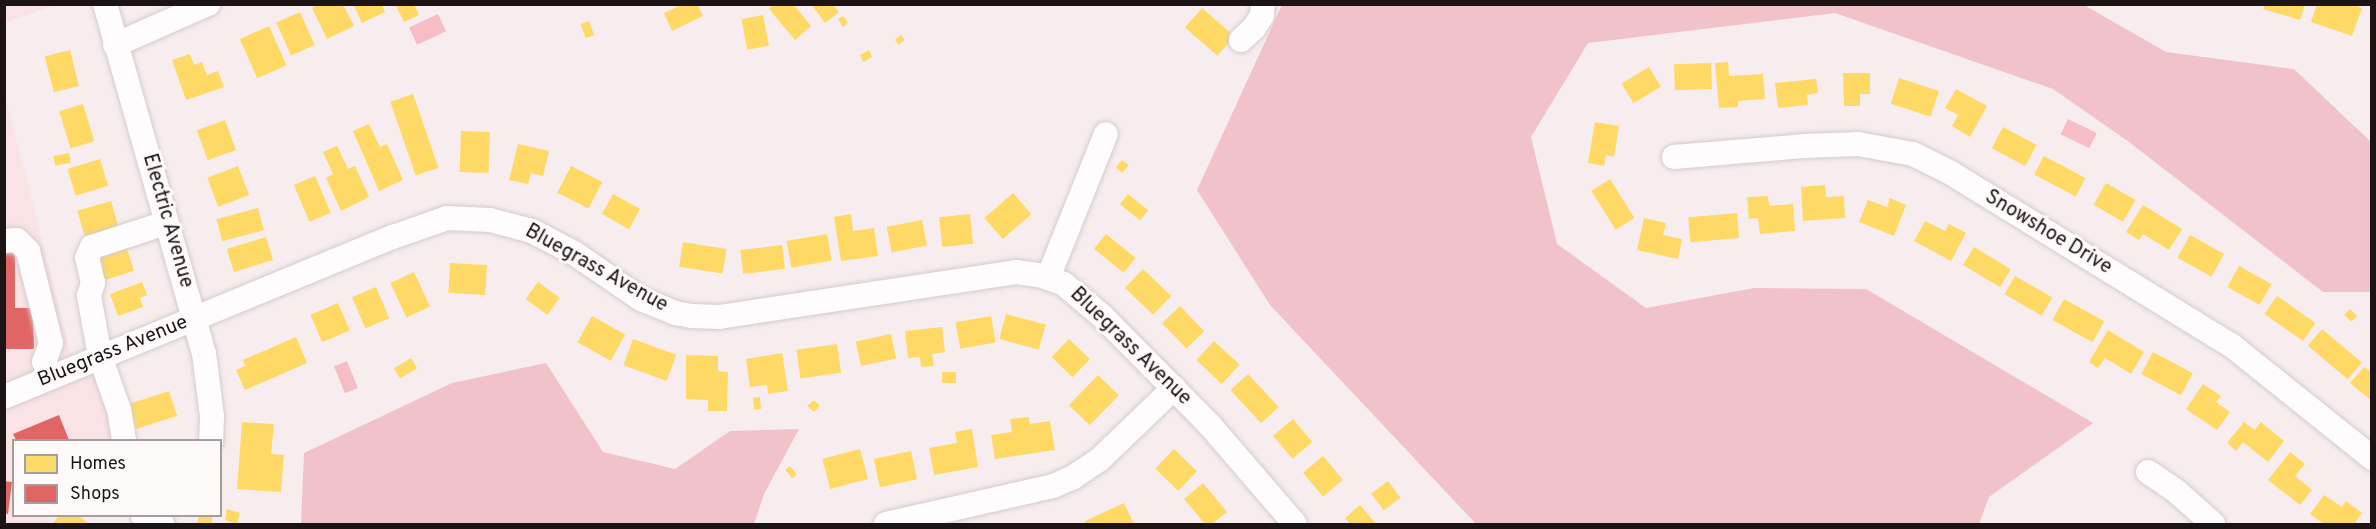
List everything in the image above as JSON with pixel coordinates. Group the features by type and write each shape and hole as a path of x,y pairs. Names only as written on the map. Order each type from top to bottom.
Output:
{"street":[{"name":"Electric Avenue","path":"105,4 204,353 212,416 211,439"},
{"path":"115,45 208,4"},
{"path":"1241,40 1254,28 1262,15 1263,4"},
{"path":"1048,278 1106,134"},
{"name":"Snowshoe Drive","path":"1674,157 1804,146 1858,144 1912,154 1951,173 2230,345 2372,458"},
{"name":"Bluegrass Avenue","path":"4,397 393,237 447,218 490,220 532,231 574,253 641,299 675,313 692,316 719,317 1016,272 1048,278 1070,288 1078,295 1208,423 1295,525"},
{"path":"124,439 119,410 100,356 89,296 93,284 87,258 88,250 166,223"},
{"path":"4,241 17,240 28,251 51,343 44,362 52,377"},
{"path":"886,525 1053,486 1072,478 1099,460 1174,388"},
{"path":"2148,472 2176,491 2213,525"},
{"path":"145,517 162,525"}],"shaded area":[{"path":"5,4 55,4 55,5 5,23"},
{"path":"1282,5 2084,5 2166,52 2294,69 2371,142 2371,292 2323,292 2129,142 2053,89 1835,13 1588,43 1531,137 1557,244 1646,308 1754,288 1866,289 2093,423 1989,497 1979,524 1476,524 1270,305 1197,190"},
{"path":"438,14 446,31 417,45 409,28"},
{"path":"4,91 74,367 91,360 118,436 115,439 12,439 12,517 47,517 48,524 5,524"},
{"path":"2068,119 2097,133 2089,148 2061,134"},
{"path":"347,361 358,388 345,393 334,366"},
{"path":"546,363 603,452 675,469 730,431 799,429 764,494 754,524 301,524 304,453 452,383"}],"building: Homes":[{"path":"319,4 343,4 354,26 327,39 312,8"},
{"path":"353,4 382,4 385,12 362,23"},
{"path":"395,4 414,4 419,15 404,22"},
{"path":"683,4 697,4 703,16 672,31 664,13"},
{"path":"775,4 793,4 811,26 795,40 769,9"},
{"path":"811,4 833,4 839,12 825,23"},
{"path":"2317,4 2352,4 2362,8 2352,36 2311,22"},
{"path":"2265,5 2305,5 2300,20 2263,9"},
{"path":"1202,8 1234,36 1217,56 1185,28"},
{"path":"300,12 315,45 291,55 276,23"},
{"path":"763,15 769,45 747,50 741,19"},
{"path":"843,16 848,23 843,27 838,19"},
{"path":"589,21 594,35 586,38 581,24"},
{"path":"269,26 286,65 257,78 240,39"},
{"path":"901,35 905,40 899,45 895,40"},
{"path":"70,50 79,86 54,92 45,56"},
{"path":"869,50 872,57 863,62 860,55"},
{"path":"190,54 194,65 202,62 207,75 218,71 224,87 186,100 172,60"},
{"path":"1728,62 1729,76 1763,74 1765,99 1738,101 1738,107 1719,108 1715,63"},
{"path":"1711,63 1712,89 1675,90 1674,64"},
{"path":"1649,67 1661,87 1633,103 1622,83"},
{"path":"1843,73 1870,73 1870,94 1860,94 1860,106 1844,106"},
{"path":"1899,78 1939,91 1931,117 1891,104"},
{"path":"1816,79 1818,93 1807,95 1808,105 1778,108 1775,83"},
{"path":"1956,89 1987,106 1970,137 1952,126 1958,115 1945,108"},
{"path":"413,94 438,168 416,176 390,102"},
{"path":"83,104 94,141 70,149 59,111"},
{"path":"225,120 236,150 208,160 197,130"},
{"path":"1595,122 1619,126 1614,157 1606,155 1604,166 1588,163"},
{"path":"369,124 380,147 387,144 403,180 379,191 353,131"},
{"path":"2003,127 2037,145 2025,166 1992,148"},
{"path":"461,131 490,132 489,173 460,172"},
{"path":"518,144 549,151 543,176 531,173 528,184 509,180"},
{"path":"337,146 348,169 355,166 369,197 341,211 326,178 333,174 323,152"},
{"path":"69,153 71,163 55,166 53,156"},
{"path":"2044,156 2085,178 2076,197 2034,175"},
{"path":"100,159 108,186 76,196 67,169"},
{"path":"1122,160 1129,165 1122,173 1116,167"},
{"path":"238,166 249,195 218,207 207,178"},
{"path":"571,166 602,182 589,209 557,193"},
{"path":"315,176 331,213 309,222 294,185"},
{"path":"1610,179 1634,218 1616,230 1591,191"},
{"path":"2106,183 2135,200 2123,222 2094,205"},
{"path":"1825,185 1826,197 1844,196 1845,218 1803,221 1801,187"},
{"path":"1013,193 1031,214 1003,239 984,218"},
{"path":"613,194 640,209 629,229 602,214"},
{"path":"1128,194 1148,210 1140,220 1120,204"},
{"path":"1768,196 1769,206 1793,204 1795,231 1760,234 1758,218 1749,219 1747,197"},
{"path":"1890,198 1906,205 1894,236 1859,222 1868,200 1887,207"},
{"path":"111,201 119,229 85,239 77,211"},
{"path":"2143,205 2182,229 2169,250 2143,234 2139,240 2126,232"},
{"path":"258,208 264,230 222,241 216,219"},
{"path":"1737,213 1739,238 1690,242 1688,217"},
{"path":"851,214 853,231 874,228 878,256 841,261 834,217"},
{"path":"970,214 973,244 942,247 939,217"},
{"path":"1644,218 1666,223 1663,235 1682,239 1678,259 1637,250"},
{"path":"922,220 927,246 892,252 887,227"},
{"path":"1925,221 1945,231 1949,224 1966,233 1951,261 1914,241"},
{"path":"827,234 832,261 791,268 787,241"},
{"path":"1106,234 1136,258 1124,273 1094,249"},
{"path":"2190,235 2224,254 2212,277 2177,258"},
{"path":"266,237 273,260 234,272 227,249"},
{"path":"683,242 726,249 723,274 679,267"},
{"path":"782,245 785,269 743,274 740,250"},
{"path":"126,246 134,271 102,281 94,257"},
{"path":"1974,247 2011,269 2000,287 1963,265"},
{"path":"450,263 487,265 485,295 448,293"},
{"path":"2239,266 2271,284 2260,305 2227,287"},
{"path":"1143,269 1171,296 1153,315 1125,288"},
{"path":"414,272 430,306 406,317 390,283"},
{"path":"2015,276 2052,297 2042,316 2004,294"},
{"path":"142,282 147,295 140,298 143,307 118,316 110,294"},
{"path":"538,282 560,298 547,315 526,299"},
{"path":"376,287 389,318 365,328 352,297"},
{"path":"2277,296 2316,323 2303,341 2264,314"},
{"path":"2064,299 2104,321 2093,342 2052,320"},
{"path":"338,303 350,331 322,342 310,315"},
{"path":"1180,306 1204,331 1186,349 1162,323"},
{"path":"2350,309 2357,316 2351,322 2344,315"},
{"path":"1006,314 1046,325 1039,350 999,339"},
{"path":"592,316 625,334 611,361 577,342"},
{"path":"991,316 996,343 960,349 956,322"},
{"path":"942,327 945,352 932,354 934,366 921,367 920,357 908,358 905,331"},
{"path":"2322,329 2362,362 2348,379 2308,346"},
{"path":"2108,330 2144,352 2131,374 2105,358 2098,368 2089,362"},
{"path":"891,334 896,358 861,366 856,341"},
{"path":"296,337 307,363 245,390 236,370 245,366 243,360"},
{"path":"633,339 676,355 667,381 623,365"},
{"path":"1069,339 1090,359 1072,377 1052,357"},
{"path":"1214,341 1240,365 1222,384 1196,360"},
{"path":"837,344 841,373 800,378 796,350"},
{"path":"2153,352 2193,373 2181,395 2141,374"},
{"path":"782,353 788,391 768,394 767,385 750,387 746,359"},
{"path":"686,355 718,356 718,371 728,372 727,411 708,411 708,400 686,399"},
{"path":"411,358 417,368 400,379 394,368"},
{"path":"2364,367 2372,373 2372,401 2350,383"},
{"path":"942,372 956,372 956,383 942,383"},
{"path":"1248,374 1279,407 1261,423 1230,390"},
{"path":"1098,375 1119,395 1090,425 1069,405"},
{"path":"2203,384 2221,396 2216,402 2230,412 2217,430 2186,409"},
{"path":"169,391 177,416 136,429 128,404"},
{"path":"760,397 761,409 754,410 753,398"},
{"path":"814,400 820,406 814,412 807,406"},
{"path":"1029,417 1030,424 1050,421 1055,450 995,459 991,435 1012,432 1010,419"},
{"path":"1293,419 1312,442 1292,459 1273,436"},
{"path":"242,422 274,424 271,454 284,455 281,492 237,489"},
{"path":"2244,422 2255,430 2261,422 2284,441 2268,462 2243,442 2236,451 2227,443"},
{"path":"972,429 978,467 934,475 929,448 957,443 955,432"},
{"path":"860,449 868,479 830,489 822,459"},
{"path":"1174,449 1197,471 1178,491 1155,468"},
{"path":"911,451 917,479 880,487 874,459"},
{"path":"2290,452 2305,464 2295,476 2312,490 2300,505 2268,480"},
{"path":"1323,456 1343,480 1323,496 1303,473"},
{"path":"790,466 797,475 792,478 785,470"},
{"path":"1388,481 1401,498 1384,510 1371,494"},
{"path":"1203,483 1227,512 1212,524 1205,524 1184,499"},
{"path":"2324,495 2342,507 2346,501 2362,513 2354,524 2324,524 2310,514"},
{"path":"1124,503 1134,524 1086,524 1085,521"},
{"path":"1360,505 1376,524 1350,524 1345,518"},
{"path":"227,509 240,513 237,524 225,520"},
{"path":"58,517 80,517 89,524 52,524"},
{"path":"199,517 213,517 211,524 197,524"}],"building: Shops":[{"path":"4,245 15,245 15,308 33,308 34,349 4,349"},
{"path":"59,415 69,439 16,439 13,434"},
{"path":"4,481 12,482 8,514 4,513"}]}
